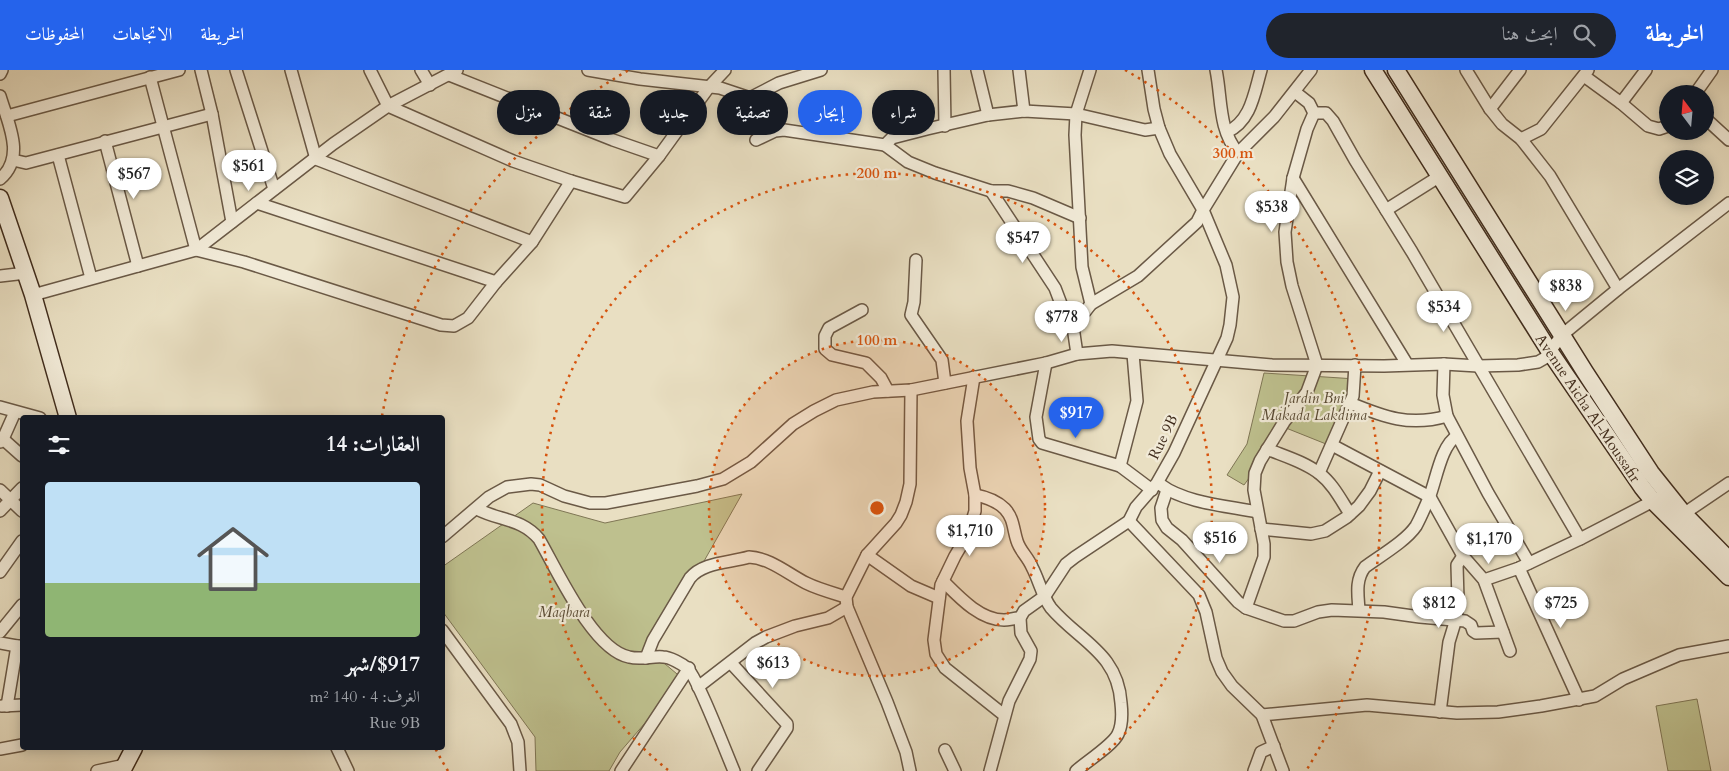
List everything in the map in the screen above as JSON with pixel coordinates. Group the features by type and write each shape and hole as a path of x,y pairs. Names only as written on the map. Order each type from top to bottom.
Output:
{"main road":[{"name":"Avenue Aicha Al-Moussafir","path":"1373,70 1550,352 1642,488 1660,497"},
{"name":"Avenue Aicha Al-Moussafir","path":"1396,70 1651,474 1660,497 1729,572"},
{"path":"0,198 34,294 67,415"},
{"path":"124,768 133,750"}],"street":[{"path":"0,74 2,70"},
{"path":"7,116 179,70"},
{"path":"201,70 212,114 232,222"},
{"path":"236,70 274,189"},
{"path":"291,70 316,159"},
{"path":"370,70 388,106 488,152 571,181 625,197 659,156 709,87 726,70"},
{"path":"421,70 430,86"},
{"path":"588,70 640,79 720,88 740,96 752,97 779,83 821,70"},
{"path":"944,70 945,126"},
{"path":"977,70 988,115"},
{"path":"1019,70 1024,111"},
{"path":"1090,70 1076,114 1075,135 1082,268 1091,304"},
{"name":"Rue 9B","path":"1020,618 1024,611 1045,596 1066,564 1129,521 1136,507 1159,488 1227,338 1233,297 1226,265 1203,210 1170,154 1158,128 1148,70"},
{"path":"1216,70 1222,119 1230,142 1238,153"},
{"path":"1227,132 1246,118 1261,70"},
{"path":"1073,327 1091,304 1138,276 1197,222 1238,153 1274,117 1311,70"},
{"path":"1466,70 1490,109 1502,124 1521,139 1550,176 1618,289"},
{"path":"1490,109 1520,70"},
{"path":"1621,103 1646,70"},
{"path":"1701,85 1712,70"},
{"path":"34,294 196,250 333,144 388,106 453,73 613,140 659,156"},
{"path":"1521,139 1541,129 1586,73 1648,126 1659,127"},
{"path":"150,77 196,250"},
{"path":"1295,92 1309,103 1314,113"},
{"path":"0,96 13,140 14,154 5,175 0,179"},
{"path":"885,145 892,138 988,115 1024,111 1076,114 1138,130 1150,131 1158,128"},
{"path":"1246,608 1264,557 1264,544 1254,490 1255,473 1284,422 1307,392 1317,365 1292,286 1287,262 1286,232 1293,178 1307,129 1314,113"},
{"path":"1314,113 1326,113 1333,121 1580,539"},
{"path":"13,160 26,163 212,114"},
{"path":"1246,118 1261,130"},
{"path":"1714,126 1729,140"},
{"path":"756,140 775,131 784,130 885,145 908,162 935,173 991,191 1008,191 1034,198 1080,218"},
{"path":"105,141 138,266"},
{"path":"58,155 91,278"},
{"path":"316,159 532,242"},
{"path":"1386,210 1440,176"},
{"path":"1293,178 1407,364"},
{"path":"196,250 244,262 449,326 456,325 468,318 496,282 532,242 571,181"},
{"path":"991,191 1055,288 1066,317 1073,327 1078,354"},
{"path":"257,203 496,282"},
{"path":"445,535 489,497 507,487 531,484 540,485 564,496 590,503 606,503 697,486 723,479 751,462 793,424 836,400 873,392 911,390 1046,363 1078,354 1112,351 1272,365 1444,364 1478,366 1530,364 1545,358 1562,335 1729,203"},
{"path":"916,260 914,302 911,315 942,360 945,383"},
{"path":"0,276 26,274"},
{"path":"862,310 829,328 825,336 825,349 832,355 866,363 881,378 888,391"},
{"path":"1120,466 1137,401 1133,354"},
{"path":"1046,363 1036,417 1039,439 1042,443 1120,466 1159,488 1197,500 1257,512"},
{"path":"1444,364 1443,394 1447,416 1524,565 1580,700"},
{"path":"1319,473 1354,391 1355,365"},
{"path":"974,377 967,421 970,468 976,511 944,581 939,598 934,640 936,654 945,668 1004,715"},
{"path":"698,688 755,643 795,626 828,618 847,602 867,554 896,523 906,502 910,484 911,390"},
{"path":"1350,403 1395,420 1423,421 1447,416"},
{"path":"0,407 28,415"},
{"path":"15,412 2,440 20,454"},
{"path":"1359,610 1357,584 1360,573 1365,567 1408,535 1416,525 1430,497 1439,467 1451,439 1457,436"},
{"path":"1332,445 1430,497 1463,556 1484,580 1510,651"},
{"path":"1267,449 1319,473 1336,492 1350,514"},
{"path":"1261,529 1311,534 1326,531 1359,506 1370,491 1380,471"},
{"path":"1678,517 1729,483"},
{"path":"1159,488 1162,520 1167,528 1182,540 1238,602 1246,608 1284,621 1294,621 1326,611 1359,610 1456,619 1470,623 1476,633 1502,632"},
{"path":"0,490 20,509"},
{"path":"0,511 20,490"},
{"path":"975,495 988,497 1004,507 1011,517 1016,540 1021,552 1031,564 1037,582 1050,606 1102,655 1116,680 1121,702 1118,734 1076,771"},
{"path":"1484,580 1524,565 1580,539 1660,497"},
{"path":"477,509 486,514 520,524 539,539 589,625 618,654 646,658 665,656 689,668 734,771"},
{"path":"1129,521 1199,595 1206,612 1216,658 1222,672 1232,686 1262,715 1283,771"},
{"path":"0,572 20,544"},
{"path":"867,554 911,586 939,598"},
{"path":"1440,712 1449,642 1456,619 1458,565 1463,556"},
{"path":"646,658 653,640 690,578 698,569 749,557 764,560 807,584 847,602 906,752 910,771"},
{"path":"944,581 960,598 978,612 1003,620 1020,618 1021,633 1031,651 1030,658 1004,715 990,771"},
{"path":"0,632 20,607"},
{"path":"445,634 503,712 514,731 520,752 520,771"},
{"path":"0,643 20,646 18,668 4,706 20,705"},
{"path":"1262,715 1367,706 1440,712 1498,712 1580,700 1595,696 1622,679 1679,656 1729,646"},
{"path":"731,663 786,723 787,728 758,771"},
{"path":"620,771 689,668"},
{"path":"0,749 20,745"},
{"path":"1254,771 1261,752 1274,746"},
{"path":"339,750 348,771"},
{"path":"945,750 955,771"},
{"path":"98,771 124,768"}],"green space":[{"name":"Jardin Bni Makada Lakdima","path":"1264,373 1356,379 1336,448 1286,428 1244,485 1227,475 1247,444"},
{"name":"Maqbara","path":"742,494 652,653 683,679 620,752 609,771 536,771 535,737 445,615 445,565 533,503 605,523"},
{"path":"1697,699 1711,771 1668,771 1656,706"}]}
